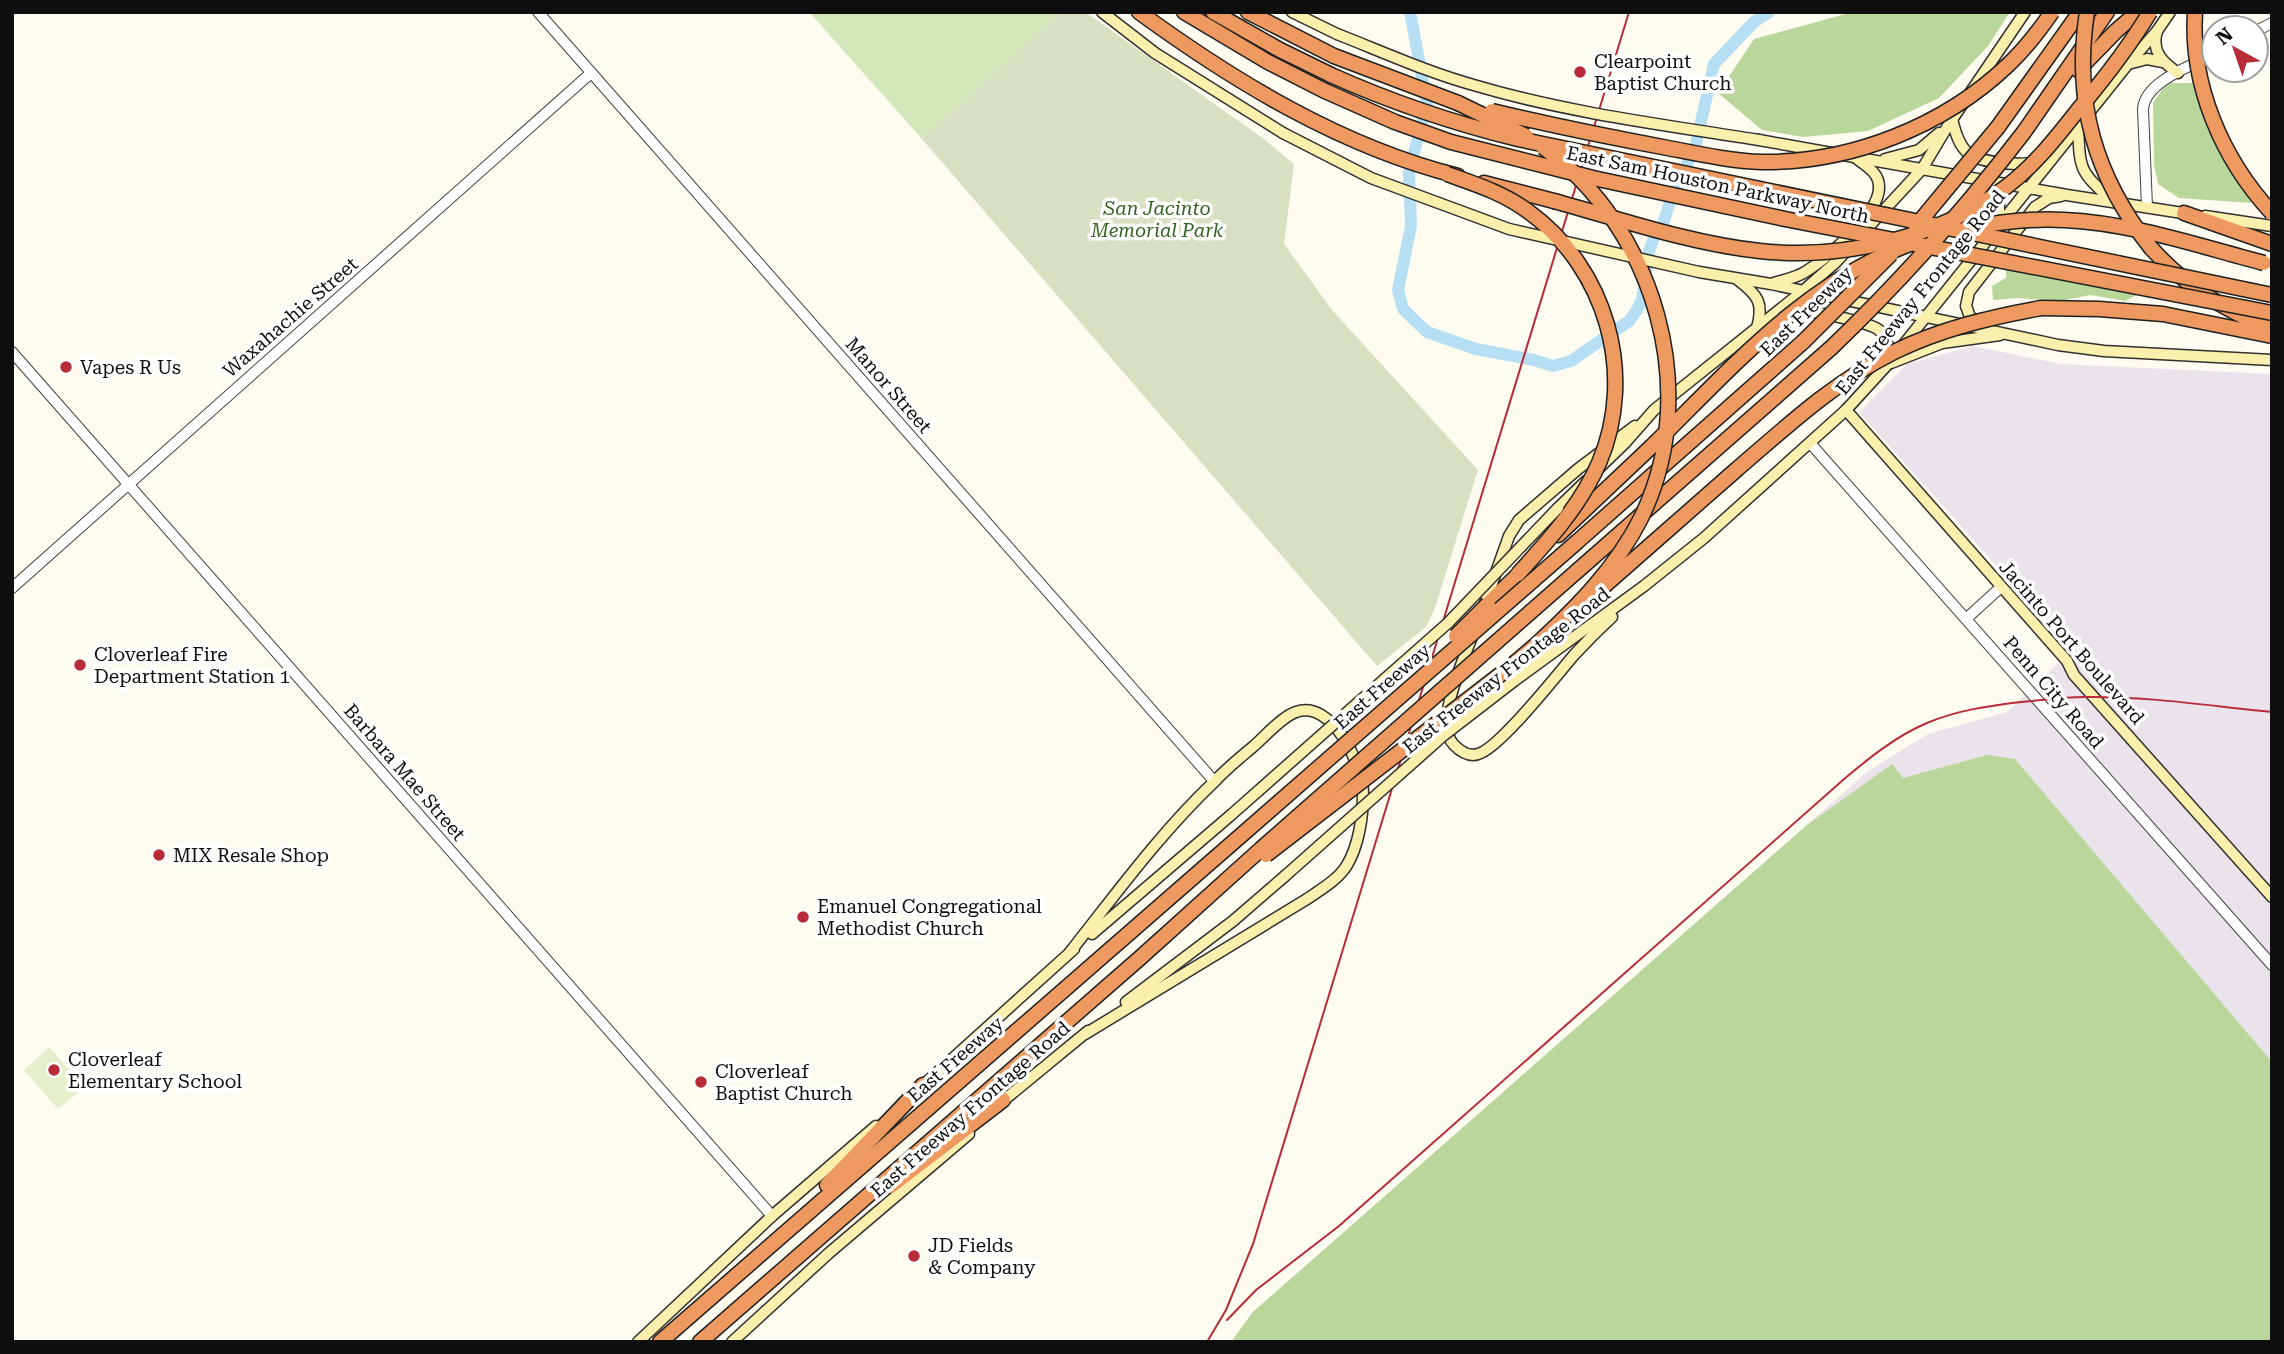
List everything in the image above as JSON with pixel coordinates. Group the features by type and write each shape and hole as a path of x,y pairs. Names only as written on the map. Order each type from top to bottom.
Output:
{"highway":[{"path":"1139,12 1215,65 1309,118 1384,152 1505,197 1537,218 1579,264 1606,318 1612,343 1615,361 1613,407 1608,434 1600,460 1585,491 1566,520 1518,574"},
{"name":"East Sam Houston Parkway North","path":"1184,12 1268,62 1323,89 1395,122 1451,142 1593,178 1798,221 2272,313"},
{"name":"East Sam Houston Parkway North","path":"1213,12 1331,75 1429,114 1518,139 2272,295"},
{"path":"1248,12 1346,61 1458,103 1499,121 1538,143 1571,170 1592,192 1618,227 1639,265 1656,312 1665,350 1668,386 1664,442 1655,480 1642,516 1604,576 1537,644"},
{"path":"1458,103 1560,127 1720,158 1763,162 1814,158 1879,142 1919,126 1949,109 1978,90 2008,65 2052,12"},
{"name":"East Freeway","path":"660,1342 1803,342 1858,288 1954,183 1998,127 2080,12"},
{"path":"2087,12 2082,70 2084,98 2099,160 2113,191 2151,248 2184,281 2205,297 2272,330"},
{"path":"700,1342 1264,852 1830,348 1935,240 2024,132 2107,12"},
{"path":"2038,112 2101,46 2138,12"},
{"path":"1447,174 1740,249 1801,253 1883,242 1945,222 1987,200 2018,177 2043,152 2095,90 2150,12"},
{"path":"2195,12 2199,69 2216,126 2241,175 2272,213"},
{"path":"2184,213 2272,244"},
{"path":"1379,714 1518,574 1793,310 1846,273 1907,245 1940,234 2032,220 2064,220 2132,230 2272,265"},
{"path":"1264,852 1445,719 1537,644 1797,417 1850,377 1894,352 1985,319 2041,308 2163,314 2272,336"},
{"path":"781,1236 923,1085"},
{"path":"802,1252 1003,1100"}],"main road":[{"path":"1102,12 1154,53 1283,133 1371,178 1502,227 1699,272 1926,315 2058,345 2104,351 2272,360"},
{"path":"1292,12 1337,34 1423,68 1499,92 1545,103 1640,122 1854,156 2067,195 2272,226"},
{"path":"1644,586 1594,634 1489,748 1477,755 1466,754 1450,741 1446,729 1449,705 1513,527 1578,468 1645,419 1836,262 1922,169 1950,121 2025,12"},
{"name":"East Freeway Frontage Road","path":"732,1342 829,1253 981,1124 1003,1100 1233,921 1444,735 1704,538 1846,410 1888,364 2170,12"},
{"path":"2157,30 2156,50 2163,62 2178,73"},
{"path":"2128,64 2147,59 2163,62"},
{"path":"1950,121 1957,140 1969,155 1980,160 2029,164 2055,154"},
{"path":"1875,160 1919,150 1950,121"},
{"path":"2078,126 2080,161 2085,176 2112,201"},
{"path":"1771,284 1804,273 1849,236 1869,215 1877,201 1880,187 1874,173 1854,156"},
{"path":"1989,181 1999,198 1999,224"},
{"path":"1994,330 1970,317 1966,306 1969,292 2035,207 2049,198 2067,195"},
{"path":"1836,262 1836,281 1844,300"},
{"path":"1735,279 1750,289 1760,304 1757,328"},
{"path":"1774,314 1798,310 1871,325 1882,333 1888,342 1888,364 1942,343 2012,335"},
{"name":"Jacinto Port Boulevard","path":"1846,410 2067,661 2074,675 2272,897"},
{"path":"638,1342 772,1216 1448,623 1558,508 1625,443 1645,419"},
{"path":"1070,952 1129,878 1214,781 1281,722 1296,711 1309,711 1334,723 1351,751 1362,778 1363,793 1353,853 1338,877 1307,900 1085,1034"}],"street":[{"name":"Manor Street","path":"538,12 1214,781"},
{"path":"2147,207 2144,103 2151,89 2200,61"},
{"name":"Waxahachie Street","path":"12,588 591,74"},
{"name":"Barbara Mae Street","path":"12,352 772,1216"},
{"name":"Penn City Road","path":"1810,443 2272,965"},
{"path":"1967,618 2001,587"}],"shaded area":[{"path":"1973,346 2061,364 2272,374 2272,1342 1231,1342 1253,1312 1868,771 1928,734 2007,712 2072,650 1859,412 1907,364"}],"green space":[{"path":"809,12 1061,12 922,139"},
{"name":"San Jacinto Memorial Park","path":"1061,12 1085,12 1264,139 1294,164 1284,244 1332,310 1478,470 1435,608 1426,627 1377,666 922,139"},
{"path":"1853,12 2010,12 1988,46 1939,98 1868,131 1803,137 1762,130 1718,93 1754,39"},
{"path":"2167,83 2194,83 2226,164 2252,203 2179,198 2158,184 2154,165 2153,103"},
{"path":"2006,268 2141,293 2125,301 2090,295 2060,301 2017,298 1993,300 1992,286 2006,278"},
{"path":"1987,755 2015,759 2272,1062 2272,1342 1231,1342 1253,1312 1807,825 1892,764 1903,778"},
{"path":"49,1047 84,1087 58,1109 24,1070"}],"waterway":[{"path":"1410,12 1427,103 1409,172 1411,226 1398,290 1403,309 1427,332 1476,349 1553,366 1571,361 1629,321 1637,310 1642,300 1649,251 1696,144 1714,64 1754,22 1769,12"}],"railway":[{"path":"1207,1342 1226,1310 1253,1244 1629,12"},
{"path":"1227,1320 1256,1290 1339,1226 1843,780 1904,734 1927,723 1962,712 2069,698 2155,700 2272,712"}],"place":[{"name":"Clearpoint Baptist Church","path":"1580,72"},
{"name":"Vapes R Us","path":"66,367"},
{"name":"Cloverleaf Fire Department Station 1","path":"80,665"},
{"name":"MIX Resale Shop","path":"159,855"},
{"name":"Emanuel Congregational Methodist Church","path":"803,917"},
{"name":"Cloverleaf Elementary School","path":"54,1070"},
{"name":"Cloverleaf Baptist Church","path":"701,1082"},
{"name":"JD Fields & Company","path":"914,1256"}]}
